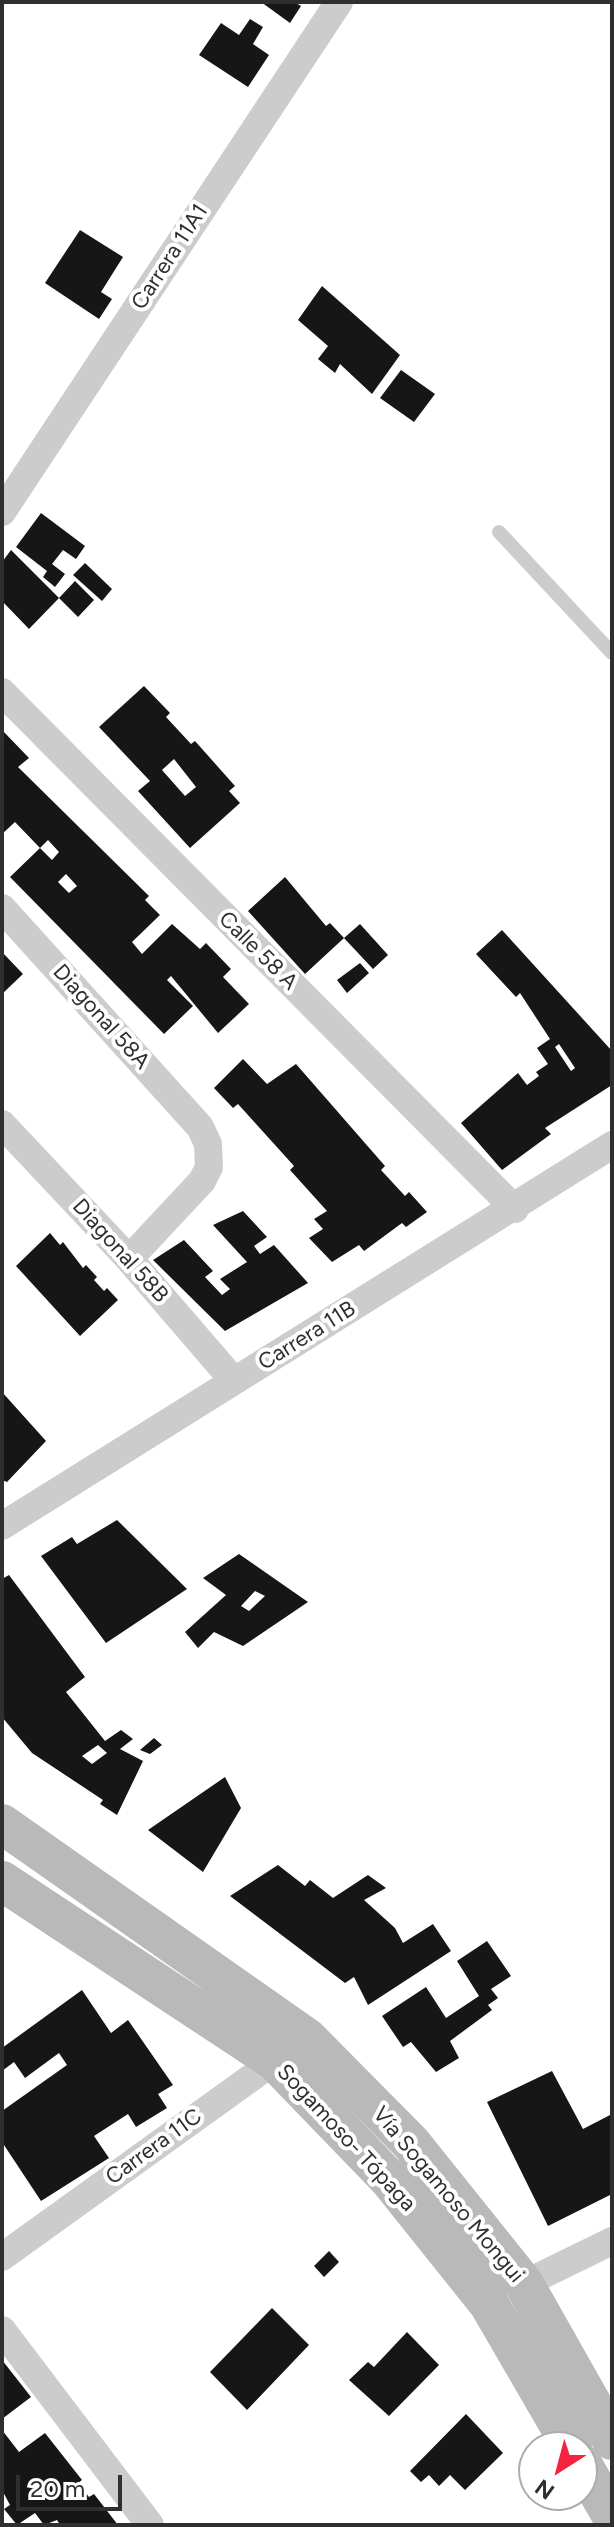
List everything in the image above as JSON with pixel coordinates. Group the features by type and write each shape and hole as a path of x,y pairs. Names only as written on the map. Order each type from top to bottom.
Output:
{"main road":[{"name":"Vía Sogamoso Mongui","path":"2,1824 307,2038 411,2143 524,2284 612,2440"},
{"name":"Sogamoso- Tópaga","path":"2,1881 275,2061 389,2179 489,2304 563,2431"},
{"path":"598,2492 612,2516"}],"street":[{"name":"Carrera 11A1","path":"2,512 339,2"},
{"name":"Calle 58 A","path":"2,692 515,1209"},
{"name":"Diagonal 58A","path":"2,908 200,1127 208,1144 209,1167 202,1181 129,1259"},
{"name":"Diagonal 58B","path":"2,1124 129,1259 234,1381"},
{"name":"Carrera 11B","path":"2,1526 515,1209 612,1145"},
{"name":"Carrera 11C","path":"2,2257 307,2038"},
{"path":"524,2284 612,2241"},
{"path":"2,2330 150,2525"}],"lane":[{"path":"499,532 612,653"}],"building":[{"path":"261,2 294,2 301,6 290,23"},
{"path":"250,19 263,27 253,44 269,55 248,87 199,55 221,23 239,35"},
{"path":"80,230 123,257 101,292 112,299 99,319 45,283"},
{"path":"322,286 400,355 372,394 340,364 335,373 318,359 328,346 298,320"},
{"path":"401,370 435,394 414,422 380,398"},
{"path":"41,513 85,546 76,559 63,550 52,564 65,574 55,587 43,577 47,571 16,547"},
{"path":"11,550 59,598 29,629 2,601 2,562"},
{"path":"85,563 112,589 102,601 73,575"},
{"path":"75,581 94,600 78,617 59,598"},
{"path":"144,686 170,713 166,717 191,744 195,741 235,786 229,791 240,803 190,848 138,791 150,781 99,727","holes":["174,759 196,787 185,796 162,770"]},
{"path":"2,730 29,758 18,767 149,896 145,900 160,915 132,942 142,954 172,924 200,949 206,943 231,969 223,977 249,1004 218,1033 171,976 167,980 193,1006 164,1034 10,877 40,848 15,822 2,834","holes":["48,840 59,852 52,860 40,848","66,874 77,886 69,893 58,882"]},
{"path":"285,877 326,926 330,923 344,938 305,974 248,911"},
{"path":"360,924 388,955 373,969 344,938"},
{"path":"502,930 612,1051 612,1085 545,1128 551,1134 502,1170 461,1123 518,1073 527,1085 539,1076 536,1072 548,1064 537,1048 550,1039 520,993 516,997 476,954","holes":["559,1044 575,1068 571,1071 555,1047"]},
{"path":"2,952 23,974 2,994"},
{"path":"360,963 369,973 347,993 337,980"},
{"path":"243,1059 267,1084 296,1064 385,1166 381,1170 405,1196 409,1192 427,1212 406,1227 402,1223 364,1251 359,1245 332,1262 309,1238 323,1229 314,1219 327,1211 290,1170 294,1166 238,1104 233,1108 214,1088"},
{"path":"243,1211 267,1237 254,1246 260,1254 274,1245 308,1283 225,1331 153,1260 184,1240 213,1271 205,1277 222,1295 230,1289 220,1279 247,1262 213,1225"},
{"path":"50,1233 60,1245 63,1242 83,1268 86,1265 104,1291 107,1288 118,1300 80,1336 16,1266"},
{"path":"2,1392 46,1441 7,1482 2,1480"},
{"path":"117,1520 187,1589 106,1643 41,1556 72,1537 77,1544"},
{"path":"239,1554 308,1602 243,1646 214,1632 198,1648 185,1632 226,1595 203,1578","holes":["255,1591 265,1596 249,1611 241,1606"]},
{"path":"9,1575 85,1677 66,1692 105,1741 121,1730 133,1739 120,1749 143,1761 117,1815 100,1804 103,1800 32,1753 2,1717 2,1579","holes":["98,1745 107,1753 92,1764 82,1756"]},
{"path":"154,1738 162,1745 150,1754 140,1750"},
{"path":"225,1777 241,1808 203,1872 148,1830"},
{"path":"278,1865 305,1886 310,1880 333,1898 368,1875 386,1888 364,1900 395,1928 403,1943 433,1924 451,1951 368,2005 354,1977 345,1983 230,1896"},
{"path":"487,1941 511,1976 491,1989 498,1998 488,2005 492,2010 450,2041 459,2058 436,2072 411,2042 403,2047 382,2016 426,1987 446,2018 479,1996 457,1961"},
{"path":"82,1990 111,2033 128,2020 173,2085 158,2094 167,2108 136,2127 128,2114 94,2136 109,2158 41,2201 2,2142 2,2111 67,2065 59,2053 25,2078 14,2062 2,2071 2,2048"},
{"path":"552,2071 583,2129 612,2114 612,2194 548,2226 487,2102"},
{"path":"329,2251 339,2262 324,2277 314,2266"},
{"path":"272,2308 309,2345 247,2410 210,2372"},
{"path":"407,2332 439,2365 389,2416 349,2380 368,2362 374,2367"},
{"path":"2,2360 31,2397 2,2419"},
{"path":"466,2414 503,2453 465,2490 450,2475 439,2486 429,2475 421,2482 410,2471"},
{"path":"2,2430 19,2452 45,2433 82,2480 78,2483 89,2497 94,2494 118,2525 60,2525 57,2520 44,2525 35,2513 17,2525 4,2509 10,2505 2,2490"}]}
